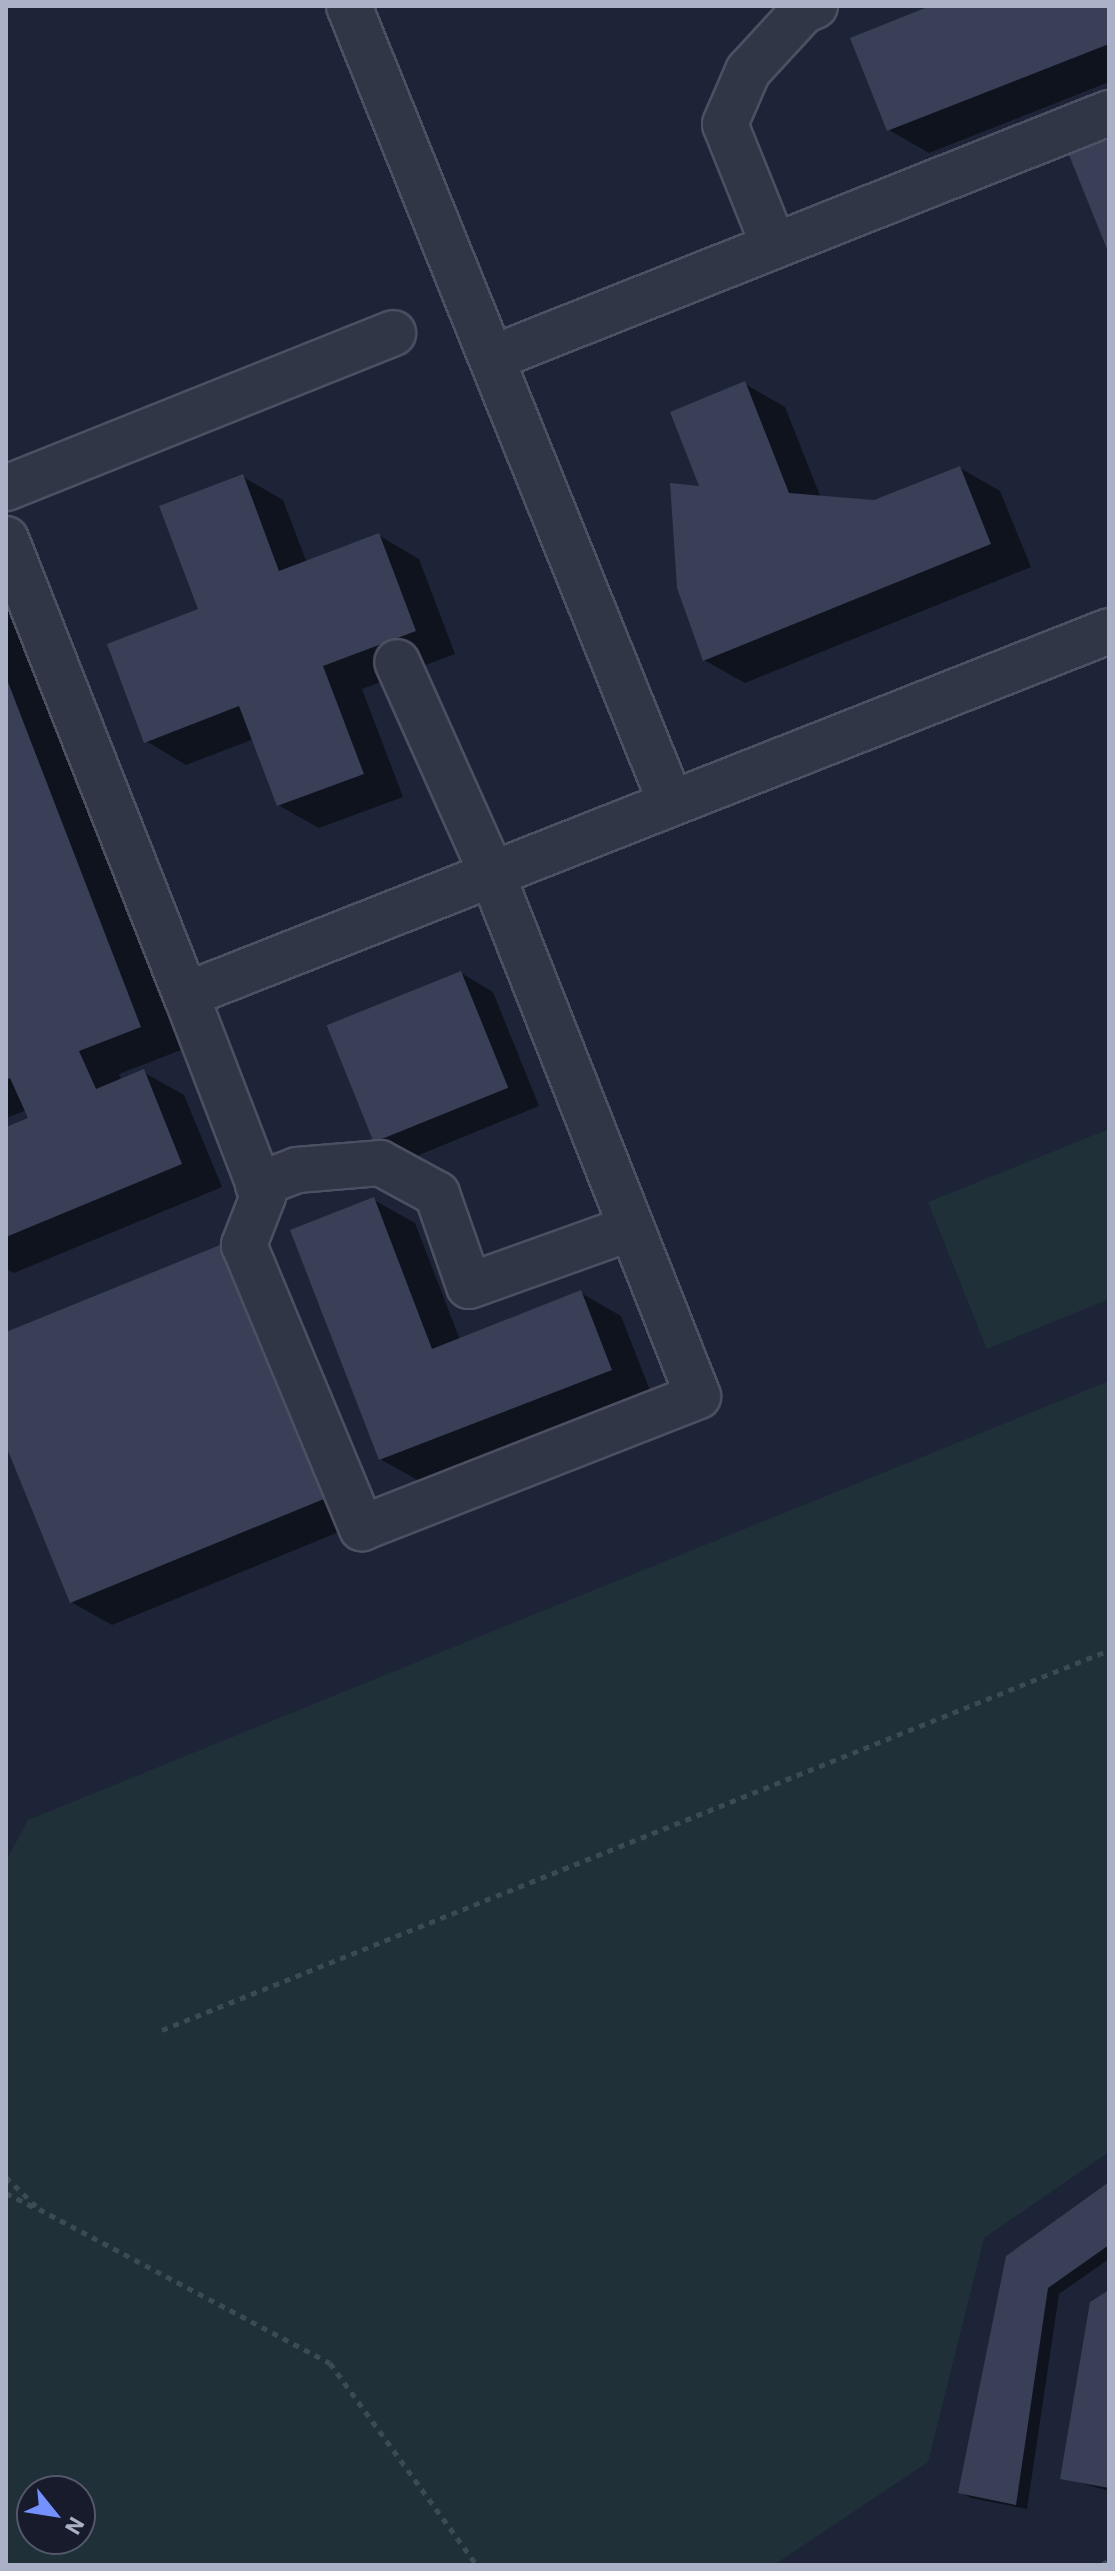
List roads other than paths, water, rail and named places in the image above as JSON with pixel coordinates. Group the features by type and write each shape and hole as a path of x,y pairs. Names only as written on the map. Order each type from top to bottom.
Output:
{"lane":[{"path":"349,6 495,357 671,803"},
{"path":"774,246 725,124 748,71 803,11 815,6"},
{"path":"495,357 1109,113"},
{"path":"6,488 393,333"},
{"path":"6,539 263,1196 244,1245 362,1528 698,1396 492,874 397,662"},
{"path":"186,995 1109,631"},
{"path":"258,1185 297,1170 380,1163 437,1194 469,1286 631,1228"}]}
